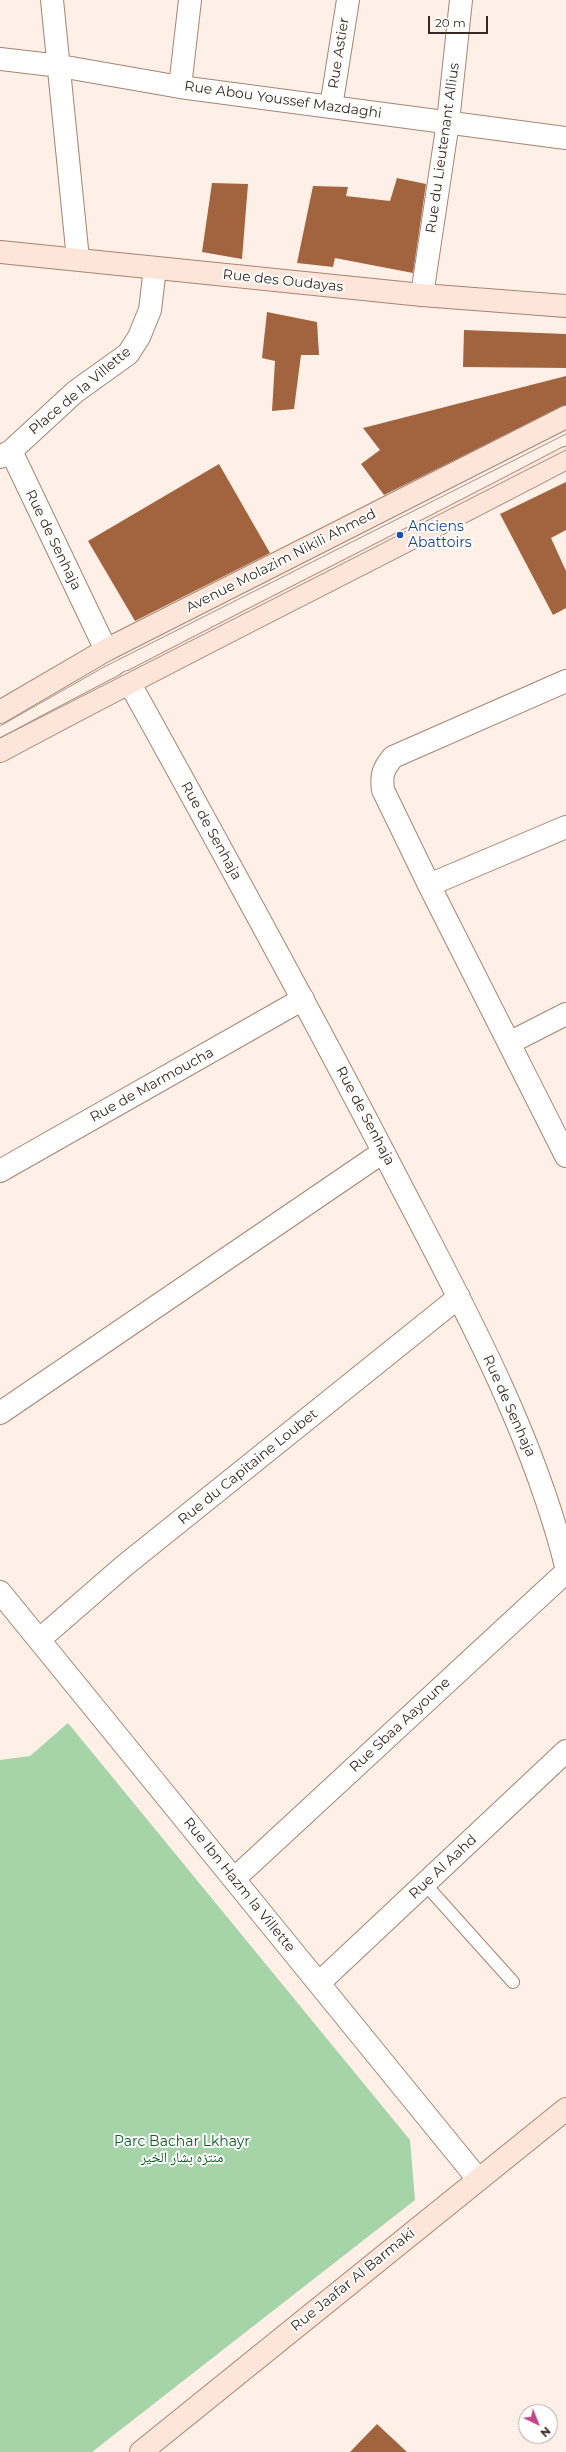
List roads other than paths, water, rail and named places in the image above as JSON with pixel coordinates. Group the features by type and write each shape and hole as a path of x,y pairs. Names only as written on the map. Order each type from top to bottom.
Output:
{"street":[{"path":"52,0 60,66 78,259"},
{"path":"180,87 190,0"},
{"name":"Rue Astier","path":"331,107 348,0"},
{"name":"Rue du Lieutenant Allius","path":"422,295 448,122 461,0"},
{"name":"Rue Abou Youssef Mazdaghi","path":"0,59 60,66 180,87 566,138"},
{"name":"Rue des Oudayas","path":"0,252 422,295 566,306"},
{"name":"Place de la Villette","path":"5,454 75,392 128,354 140,337 150,310 155,268"},
{"name":"Avenue Molazim Nikili Ahmed","path":"0,712 106,650 566,417"},
{"name":"Rue de Senhaja","path":"5,454 106,650"},
{"path":"0,752 129,682 405,542 566,458"},
{"path":"566,681 393,757 384,767 381,775 383,790 429,885 566,1156"},
{"name":"Rue de Senhaja","path":"129,682 304,999 459,1297 528,1449 550,1508 566,1566"},
{"path":"429,885 566,827"},
{"name":"Rue de Marmoucha","path":"0,1171 304,999"},
{"path":"509,1043 566,1014"},
{"path":"0,1413 384,1152"},
{"name":"Rue du Capitaine Loubet","path":"40,1639 124,1566 459,1297"},
{"name":"Rue Sbaa Aayoune","path":"234,1879 566,1572"},
{"name":"Rue Ibn Hazm la Villette","path":"0,1592 40,1639 478,2178"},
{"name":"Rue Al Aahd","path":"319,1983 566,1751"},
{"name":"Rue Jaafar Al Barmaki","path":"141,2452 478,2178 566,2109"}],"lane":[{"path":"425,1884 513,1982"}],"tram line":[{"path":"0,726 104,667 566,434"},
{"path":"0,738 566,450"}],"place":[{"name":"Anciens Abattoirs","path":"400,535"}],"park label":[{"name":"Parc Bachar Lkhayr منتزه بشار الخير","path":"182,2150"}]}
